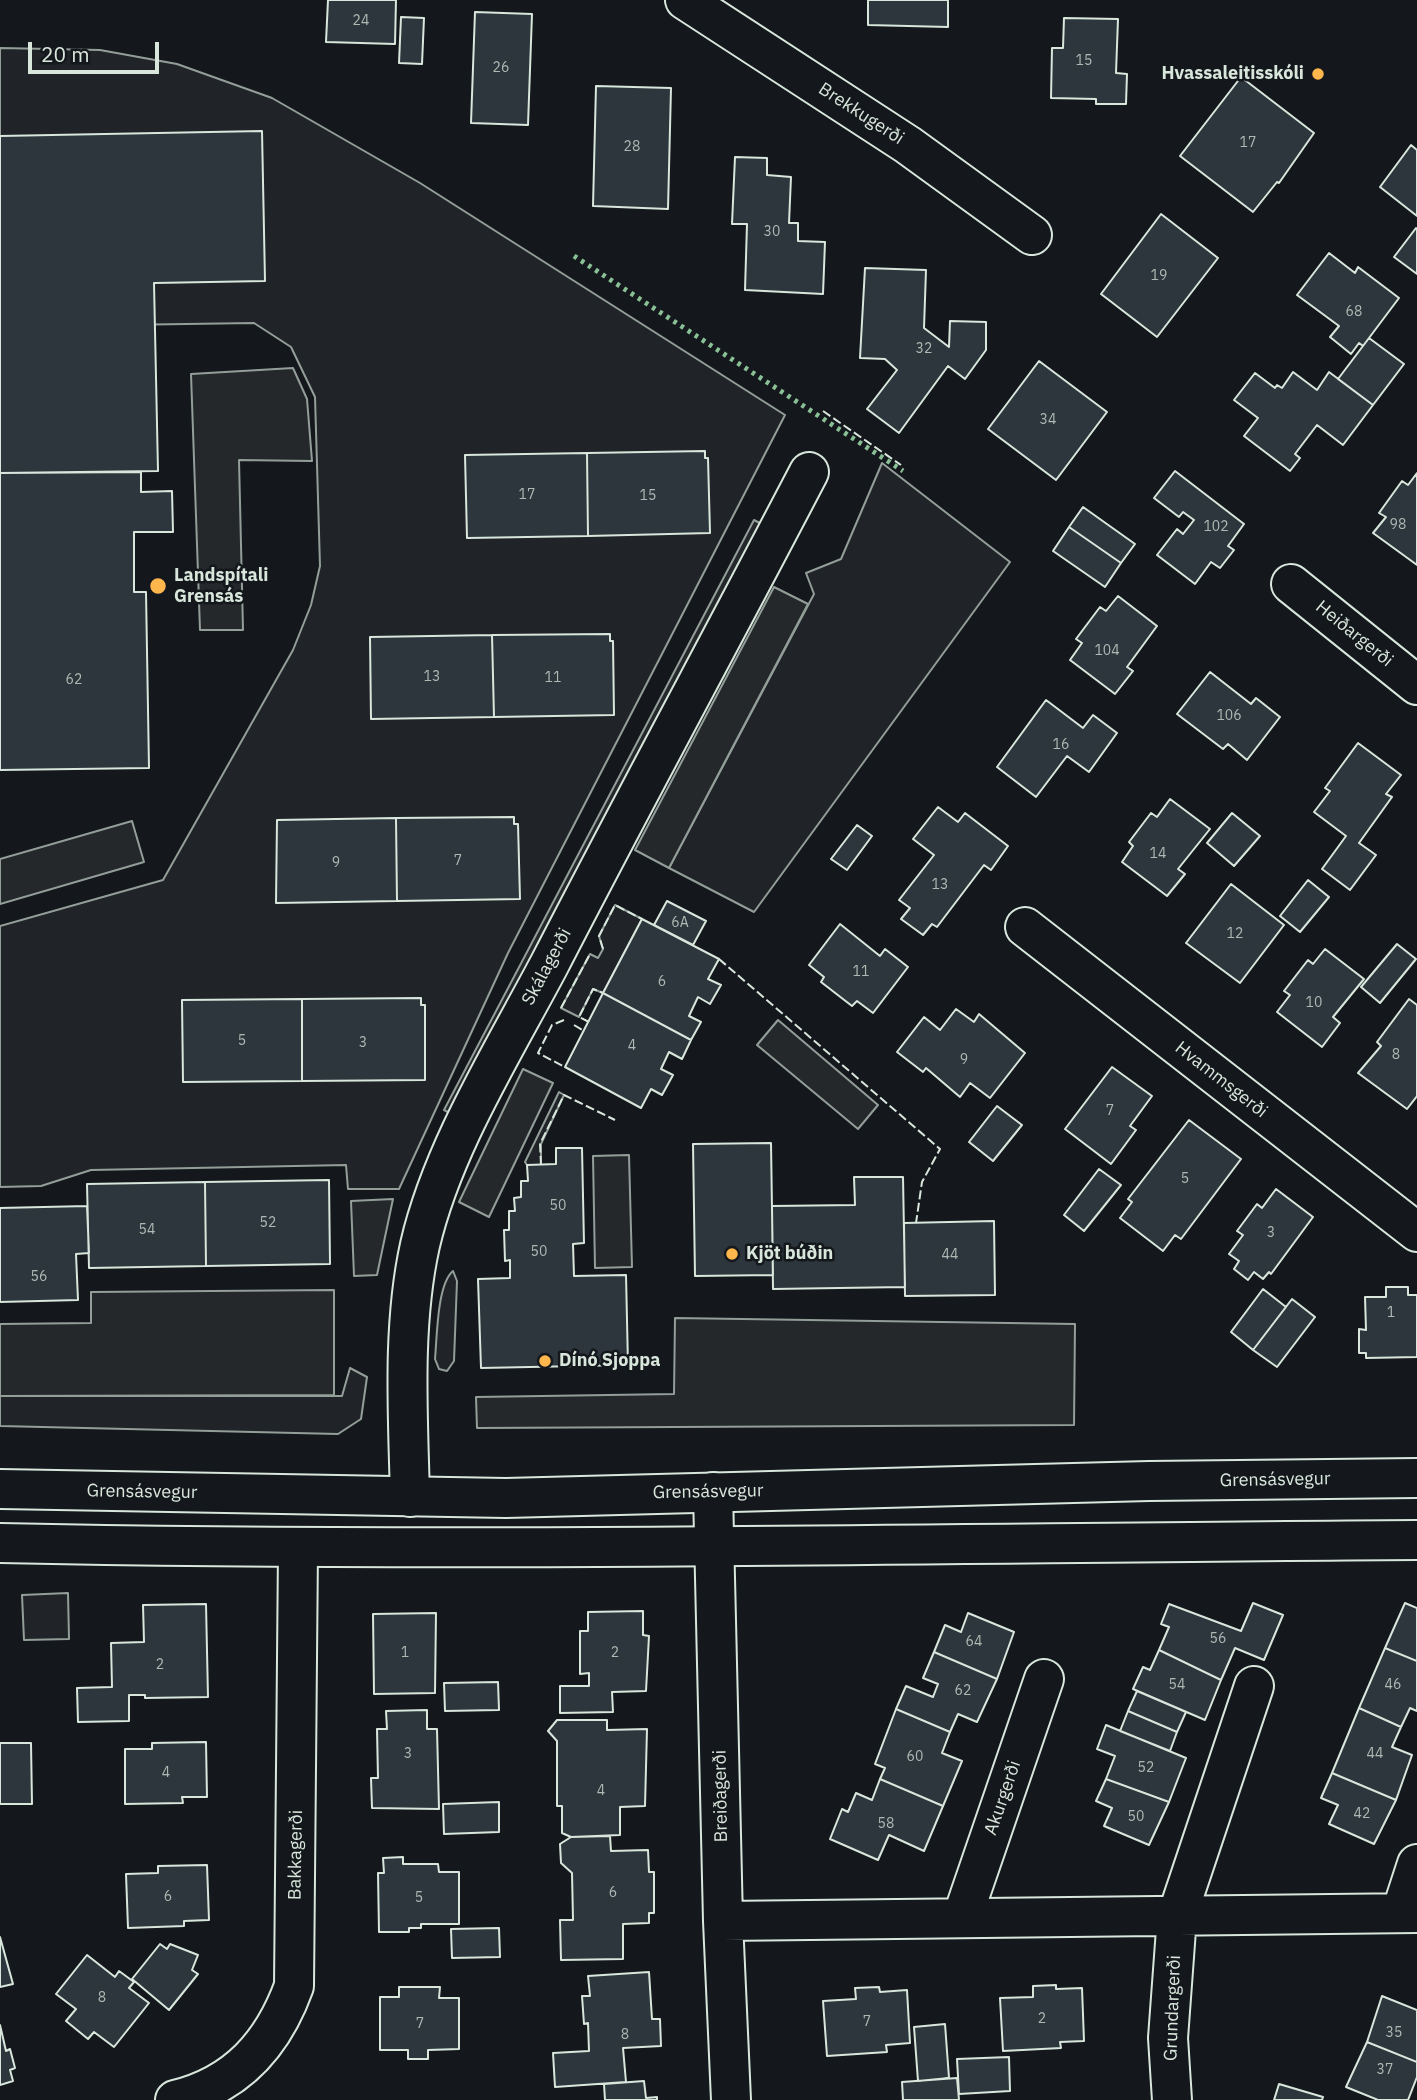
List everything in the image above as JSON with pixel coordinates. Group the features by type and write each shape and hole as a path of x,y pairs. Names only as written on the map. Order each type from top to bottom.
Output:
{"street":[{"name":"Brekkugerði","path":"685,0 908,145 1032,234"},
{"name":"Skálagerði","path":"410,1497 409,1341 412,1293 433,1200 503,1051 809,472"},
{"name":"Heiðargerði","path":"1291,584 1417,685"},
{"name":"Hvammsgerði","path":"1026,927 1417,1233"},
{"name":"Grensásvegur","path":"0,1489 410,1497 1417,1478"},
{"name":"Breiðagerði","path":"713,1493 723,1921 731,2100"},
{"path":"0,1543 298,1549 1417,1540"},
{"name":"Bakkagerði","path":"175,2100 196,2095 223,2082 248,2064 274,2032 294,1986 298,1549"},
{"name":"Akurgerði","path":"961,1918 1044,1679"},
{"path":"1177,1916 1254,1686"},
{"path":"723,1921 1409,1913 1417,1864"},
{"name":"Grundargerði","path":"1172,2100 1168,2038 1177,1916"}],"shaded area":[{"path":"0,48 100,50 177,64 272,98 420,183 785,415 508,953 399,1189 348,1189 346,1165 91,1170 41,1186 0,1187 0,926 163,880 293,650 311,605 320,566 315,397 291,347 254,323 51,326 0,233"},
{"path":"293,368 307,399 312,461 239,460 243,630 200,630 191,374"},
{"path":"882,463 1010,562 754,912 669,868 814,594 806,573 841,559"},
{"path":"754,520 769,528 459,1118 444,1110"},
{"path":"774,587 808,604 669,868 635,850"},
{"path":"132,821 144,862 0,904 0,859"},
{"path":"615,905 642,919 603,993 593,989 579,1017 561,1008 590,954 598,958 603,949 599,936"},
{"path":"778,1020 878,1105 858,1129 757,1045"},
{"path":"523,1069 553,1083 489,1217 459,1202"},
{"path":"559,1092 564,1095 541,1144 541,1165 527,1165 525,1162"},
{"path":"629,1155 632,1267 595,1268 593,1156"},
{"path":"393,1199 377,1275 354,1276 351,1201"},
{"path":"453,1271 457,1281 454,1361 447,1371 439,1369 435,1359 437,1325 444,1287"},
{"path":"334,1290 334,1395 0,1396 0,1324 91,1323 91,1292"},
{"path":"675,1318 1075,1324 1074,1425 477,1428 476,1397 674,1394"},
{"path":"350,1368 367,1377 361,1419 338,1434 0,1426 0,1396 342,1396"},
{"path":"68,1593 69,1639 24,1640 22,1595"}],"building":[{"path":"328,0 396,0 395,44 326,42"},
{"path":"868,0 948,0 948,27 868,25"},
{"path":"475,12 532,14 528,125 471,123"},
{"path":"401,17 424,18 422,64 399,63"},
{"path":"1064,18 1118,19 1116,73 1127,74 1126,104 1096,104 1096,99 1051,98 1052,48 1063,48"},
{"path":"1241,77 1314,133 1279,183 1277,182 1253,212 1180,156"},
{"path":"596,86 671,88 668,209 593,206"},
{"path":"262,131 265,281 154,283 158,471 0,473 0,136"},
{"path":"1411,145 1417,150 1417,216 1380,187"},
{"path":"735,157 767,158 767,175 791,177 789,223 798,223 798,241 825,242 823,294 745,290 747,224 732,224"},
{"path":"1161,214 1218,258 1157,337 1101,294"},
{"path":"1417,229 1417,274 1394,257"},
{"path":"1329,253 1355,273 1358,267 1399,298 1363,346 1359,343 1351,354 1330,337 1339,326 1297,295"},
{"path":"865,268 926,270 924,328 949,347 950,321 986,322 986,350 965,379 948,366 899,433 867,409 897,370 885,359 860,358"},
{"path":"1369,338 1404,364 1373,405 1338,379"},
{"path":"1039,361 1107,412 1056,480 988,429"},
{"path":"1293,372 1317,390 1329,372 1373,405 1343,445 1317,425 1295,454 1300,458 1290,471 1244,436 1258,418 1234,400 1255,373 1275,388 1277,385 1282,388"},
{"path":"705,451 705,458 708,458 710,533 588,536 587,453"},
{"path":"587,453 588,536 467,538 465,455"},
{"path":"1175,471 1244,524 1228,546 1234,550 1220,568 1211,562 1195,584 1157,555 1177,529 1183,534 1194,520 1183,512 1179,517 1154,498"},
{"path":"141,472 141,492 172,491 173,532 134,532 134,592 146,592 149,768 0,770 0,473"},
{"path":"1417,473 1417,565 1373,533 1386,517 1379,513 1402,481 1408,485"},
{"path":"1083,507 1135,544 1121,563 1069,527"},
{"path":"1069,527 1121,563 1105,587 1053,551"},
{"path":"1118,596 1157,626 1127,667 1133,671 1115,694 1070,660 1082,643 1076,639 1100,607 1106,611"},
{"path":"610,634 610,641 613,641 614,715 494,717 492,635"},
{"path":"492,635 494,717 371,719 370,637"},
{"path":"1210,672 1251,704 1256,698 1280,717 1247,760 1228,744 1223,749 1177,714"},
{"path":"1046,700 1083,728 1093,715 1117,733 1089,772 1067,756 1036,797 997,767"},
{"path":"1358,743 1401,775 1386,794 1392,797 1359,843 1376,855 1350,890 1322,869 1346,836 1314,812 1330,791 1325,788"},
{"path":"1170,799 1210,829 1178,869 1185,874 1167,896 1122,862 1133,846 1129,842 1151,813 1157,817"},
{"path":"938,807 958,822 965,813 1008,846 991,870 984,865 937,927 932,924 923,935 901,919 910,908 899,900 934,855 913,839"},
{"path":"1232,813 1260,836 1234,866 1207,843"},
{"path":"514,817 514,824 518,824 520,899 397,901 396,818"},
{"path":"396,818 397,901 276,903 277,820"},
{"path":"857,825 872,836 847,870 831,859"},
{"path":"1308,880 1329,897 1300,932 1280,916"},
{"path":"1231,884 1284,925 1240,983 1186,943"},
{"path":"667,901 706,921 693,945 654,925"},
{"path":"642,919 719,959 708,979 721,985 710,1004 698,997 689,1016 701,1022 691,1040 603,993"},
{"path":"840,924 880,956 885,949 908,967 873,1013 857,1001 852,1006 821,982 824,977 809,965"},
{"path":"1397,944 1416,959 1380,1003 1361,987"},
{"path":"1325,949 1364,979 1333,1017 1340,1023 1322,1047 1277,1012 1290,995 1284,991 1308,960 1313,964"},
{"path":"603,993 691,1040 682,1059 669,1052 661,1069 673,1075 662,1095 651,1089 641,1108 565,1067"},
{"path":"421,998 421,1005 425,1005 425,1080 302,1081 302,999"},
{"path":"302,999 302,1081 183,1082 182,1000"},
{"path":"1409,999 1417,1005 1417,1096 1407,1109 1358,1073 1381,1046 1377,1042"},
{"path":"956,1009 974,1022 979,1014 1025,1053 990,1098 970,1083 960,1097 926,1068 923,1072 897,1052 924,1017 940,1030"},
{"path":"1112,1067 1152,1096 1130,1126 1136,1130 1111,1164 1065,1129"},
{"path":"997,1106 1022,1125 993,1161 969,1142"},
{"path":"1189,1120 1241,1159 1181,1239 1175,1235 1163,1251 1120,1218 1132,1202 1128,1199"},
{"path":"771,1143 773,1275 695,1276 693,1144"},
{"path":"556,1148 582,1148 584,1243 573,1244 574,1276 626,1275 628,1365 481,1368 478,1279 510,1278 510,1260 505,1261 504,1230 509,1230 509,1211 515,1211 514,1198 521,1197 521,1181 528,1181 527,1165 556,1164"},
{"path":"1099,1169 1121,1185 1084,1231 1064,1215"},
{"path":"854,1177 903,1177 905,1287 773,1289 772,1206 855,1205"},
{"path":"329,1180 330,1264 206,1266 205,1182"},
{"path":"205,1182 206,1266 89,1268 87,1184"},
{"path":"1276,1189 1313,1217 1271,1274 1269,1272 1263,1279 1254,1272 1248,1280 1234,1269 1239,1261 1229,1254 1243,1235 1237,1231 1257,1204 1262,1208"},
{"path":"87,1206 89,1253 76,1254 78,1300 0,1302 0,1208"},
{"path":"994,1221 995,1295 905,1296 904,1223"},
{"path":"1386,1287 1408,1287 1408,1295 1417,1295 1417,1357 1366,1358 1366,1353 1359,1353 1359,1329 1366,1330 1365,1297 1386,1297"},
{"path":"1263,1289 1286,1307 1253,1350 1231,1332"},
{"path":"1292,1299 1315,1317 1277,1367 1253,1350"},
{"path":"1253,1603 1283,1615 1264,1660 1235,1648 1221,1680 1159,1650 1169,1627 1161,1624 1169,1604 1241,1631"},
{"path":"1405,1603 1417,1608 1417,1661 1385,1648"},
{"path":"206,1604 208,1697 145,1698 145,1695 129,1695 129,1721 78,1722 77,1688 112,1687 111,1643 144,1642 143,1605"},
{"path":"643,1611 643,1635 649,1636 646,1691 612,1692 613,1712 560,1713 560,1686 589,1686 589,1673 580,1674 580,1631 588,1631 588,1612"},
{"path":"436,1613 435,1693 374,1694 373,1614"},
{"path":"968,1613 1014,1632 997,1679 934,1652 945,1625 961,1632"},
{"path":"1385,1648 1417,1661 1417,1711 1410,1708 1401,1727 1359,1708"},
{"path":"1159,1650 1221,1680 1205,1720 1133,1689 1143,1667 1150,1670"},
{"path":"934,1652 997,1679 977,1722 958,1714 950,1732 896,1709 906,1686 933,1697 938,1684 923,1678"},
{"path":"498,1682 499,1710 445,1711 444,1683"},
{"path":"1137,1691 1186,1712 1177,1732 1128,1711"},
{"path":"1359,1708 1401,1727 1392,1747 1412,1755 1396,1800 1332,1773"},
{"path":"896,1709 950,1732 942,1753 962,1761 943,1806 880,1779 885,1768 875,1764"},
{"path":"427,1710 427,1729 437,1729 439,1809 372,1808 371,1778 378,1778 377,1729 387,1729 386,1711"},
{"path":"1128,1711 1177,1732 1170,1751 1120,1731"},
{"path":"557,1720 607,1720 607,1730 647,1729 645,1806 620,1807 620,1835 571,1837 562,1833 562,1806 557,1806 557,1741 548,1731"},
{"path":"1106,1725 1186,1758 1169,1802 1106,1779 1115,1756 1097,1749"},
{"path":"206,1742 207,1797 182,1797 183,1803 125,1804 125,1749 152,1749 152,1743"},
{"path":"0,1743 31,1743 32,1804 0,1804"},
{"path":"1332,1773 1396,1800 1374,1844 1329,1824 1338,1805 1321,1798"},
{"path":"880,1779 943,1806 924,1851 889,1835 878,1860 830,1839 842,1809 848,1812 856,1793 872,1800"},
{"path":"1106,1779 1169,1802 1149,1845 1104,1826 1112,1808 1096,1801"},
{"path":"499,1802 499,1832 444,1834 443,1804"},
{"path":"610,1836 611,1851 648,1850 649,1872 654,1872 654,1913 649,1913 649,1923 623,1924 623,1959 561,1960 560,1920 573,1920 572,1873 561,1863 560,1844 571,1837"},
{"path":"403,1857 403,1864 438,1864 439,1872 459,1872 459,1924 421,1924 421,1928 409,1928 409,1932 379,1932 378,1873 384,1873 383,1858"},
{"path":"207,1865 209,1920 184,1921 184,1926 128,1928 126,1874 158,1873 158,1866"},
{"path":"499,1928 500,1957 452,1958 451,1929"},
{"path":"0,1937 13,1984 0,1987"},
{"path":"160,1944 167,1949 170,1944 198,1955 192,1970 198,1974 169,2010 132,1979"},
{"path":"87,1955 115,1977 119,1971 134,1982 129,1988 149,2003 114,2047 94,2032 88,2039 66,2021 76,2009 56,1994"},
{"path":"649,1972 652,2019 660,2019 661,2046 623,2048 626,2082 555,2087 553,2053 589,2051 588,2023 584,2024 582,1996 590,1996 588,1976"},
{"path":"1056,1985 1056,1989 1082,1988 1084,2041 1060,2042 1061,2048 1003,2051 1000,1998 1033,1997 1033,1986"},
{"path":"399,1987 440,1987 439,1998 459,1998 459,2049 428,2050 428,2059 408,2059 408,2050 380,2050 380,1997 399,1997"},
{"path":"879,1987 880,1992 907,1990 910,2043 886,2045 887,2052 827,2056 823,2001 856,1999 855,1988"},
{"path":"1382,1996 1417,2010 1417,2062 1367,2042"},
{"path":"945,2024 949,2078 918,2081 914,2027"},
{"path":"0,2025 6,2051 10,2049 15,2068 10,2070 13,2081 0,2085"},
{"path":"1367,2042 1417,2062 1417,2077 1408,2100 1378,2100 1346,2087"},
{"path":"1009,2057 1010,2091 959,2094 957,2059"},
{"path":"957,2078 959,2100 903,2100 902,2082"},
{"path":"644,2081 646,2098 657,2097 657,2100 605,2100 604,2084"},
{"path":"1279,2084 1323,2097 1322,2100 1274,2100"}],"hedge":[{"path":"574,256 903,471"}],"fence":[{"path":"823,411 901,465"},
{"path":"603,949 599,936 615,905 642,919"},
{"path":"561,1008 590,954"},
{"path":"719,959 940,1149 922,1182 916,1223"},
{"path":"589,1022 579,1017 593,989 603,993"},
{"path":"564,1020 552,1025 538,1053 565,1067"},
{"path":"574,1025 584,1031"},
{"path":"541,1165 540,1144 564,1095 615,1120"}],"place":[{"name":"Hvassaleitisskóli","path":"1318,74"},
{"name":"Landspítali Grensás","path":"158,586"},
{"name":"Kjöt búðin","path":"732,1254"},
{"name":"Dínó Sjoppa","path":"545,1361"}]}
